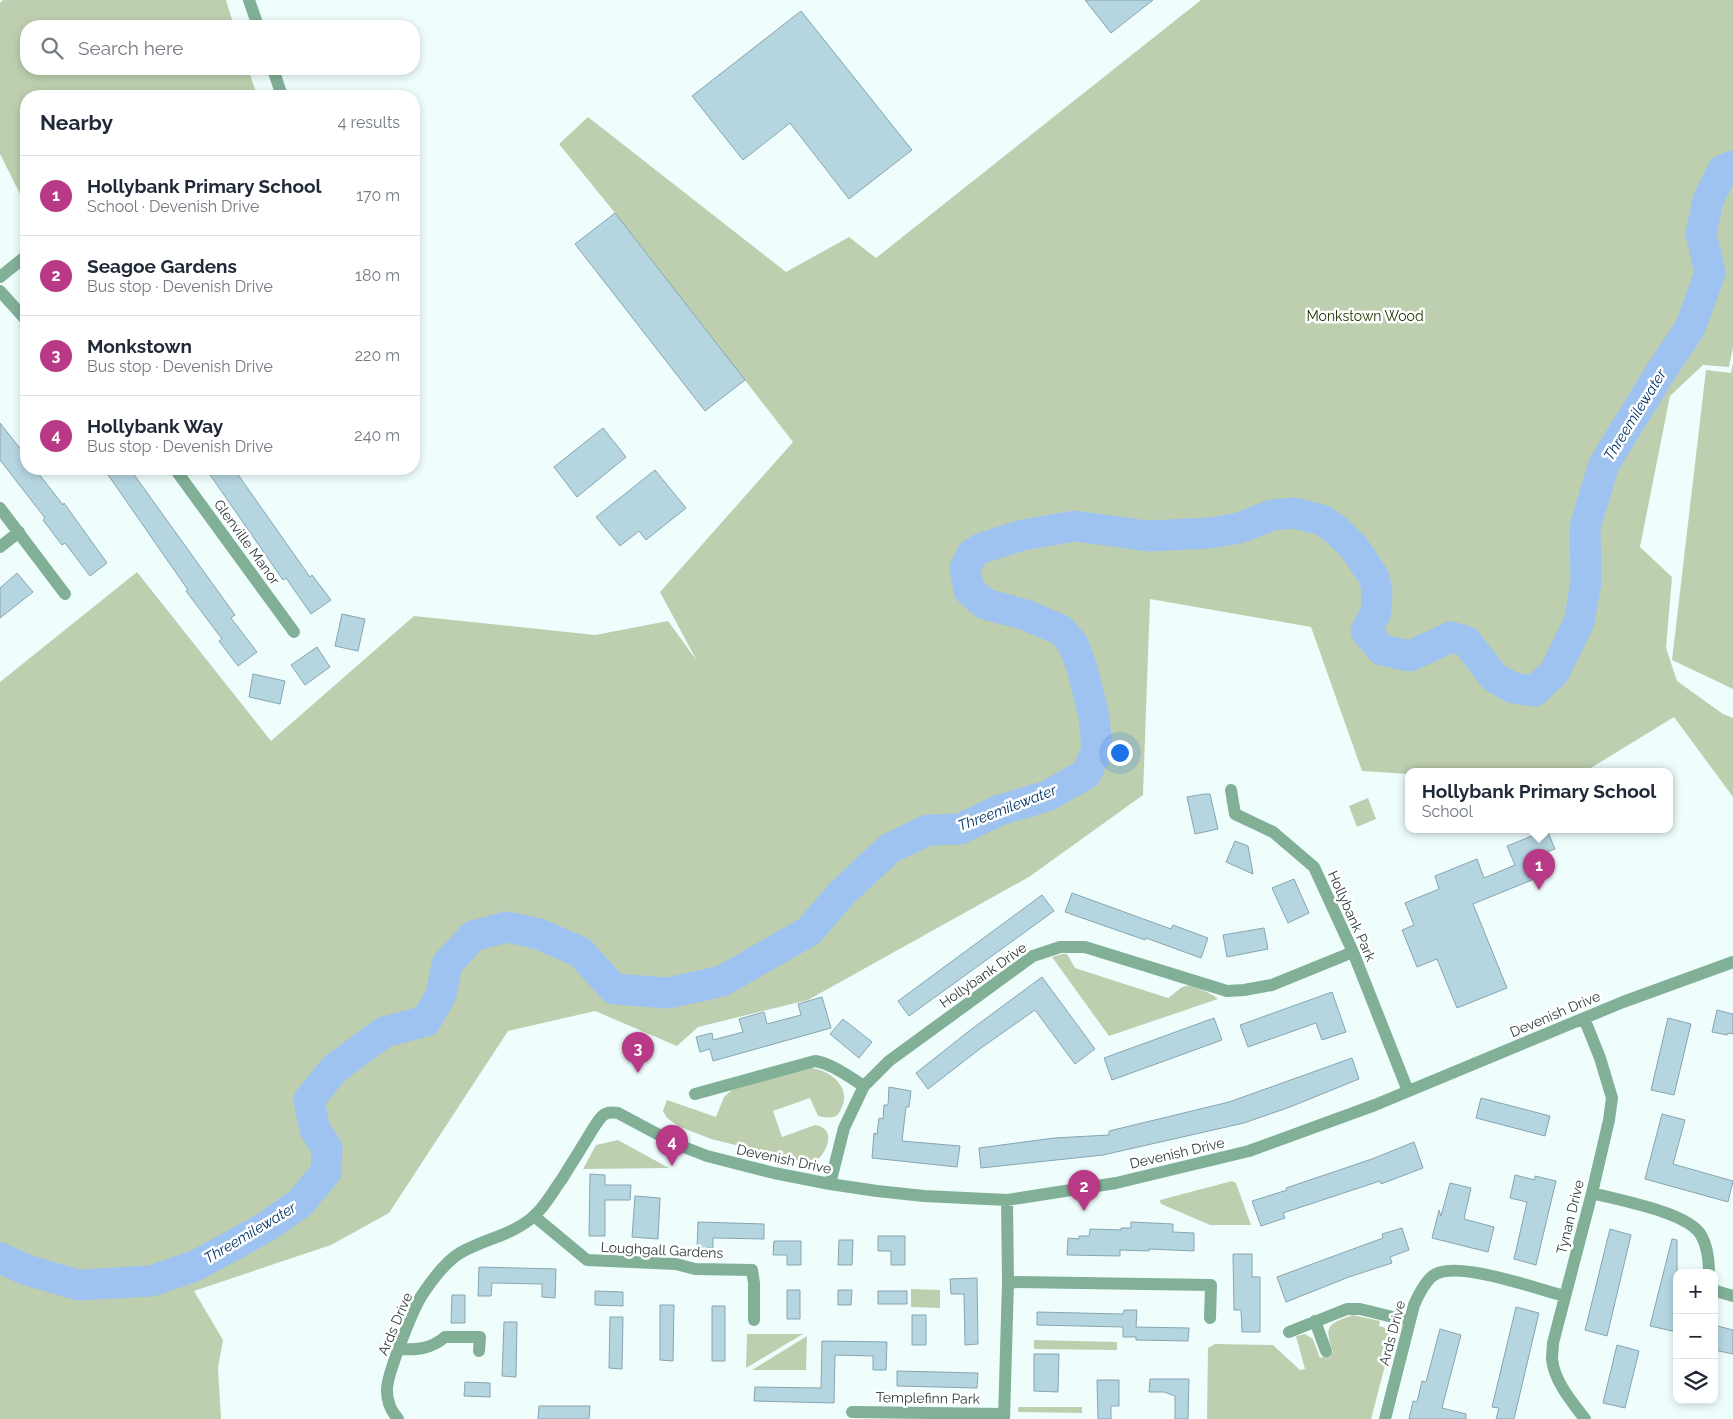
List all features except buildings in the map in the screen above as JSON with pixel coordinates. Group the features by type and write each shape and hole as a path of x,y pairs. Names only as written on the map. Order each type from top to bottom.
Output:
{"street":[{"path":"248,0 256,20"},
{"path":"274,75 280,90"},
{"path":"0,277 20,261"},
{"path":"0,291 20,313"},
{"name":"Glenville Manor","path":"179,475 294,632"},
{"path":"0,508 65,594"},
{"path":"0,547 19,532"},
{"name":"Hollybank Park","path":"1231,790 1234,814 1273,832 1314,867 1353,952 1408,1091"},
{"name":"Hollybank Drive","path":"830,1184 844,1128 864,1086 889,1061 1033,956 1060,947 1085,947 1227,991 1272,985 1353,952"},
{"name":"Devenish Drive","path":"609,1112 618,1113 676,1144 707,1156 774,1173 830,1184 924,1196 1007,1200 1116,1183 1249,1151 1408,1091 1623,1002 1733,962"},
{"name":"Tynan Drive","path":"1584,1018 1603,1066 1612,1098 1609,1120 1592,1193 1553,1343 1552,1359 1558,1378 1568,1397 1585,1419"},
{"path":"695,1094 815,1061 828,1065 864,1086"},
{"name":"Ards Drive","path":"398,1419 389,1403 387,1390 389,1378 421,1297 440,1272 460,1253 514,1230 534,1216 547,1202 602,1115 609,1112"},
{"path":"1592,1193 1673,1215 1688,1222 1701,1234 1708,1255 1709,1269"},
{"path":"1004,1416 1008,1282 1007,1200"},
{"name":"Loughgall Gardens","path":"534,1216 587,1260 676,1264 695,1269 752,1270 754,1320"},
{"name":"Ards Drive","path":"1386,1419 1409,1322 1419,1294 1435,1274 1450,1270 1476,1273 1565,1296"},
{"path":"1008,1282 1211,1285 1210,1318"},
{"path":"1718,1292 1733,1296"},
{"path":"1290,1332 1353,1308 1409,1322"},
{"path":"1315,1321 1326,1351"},
{"path":"399,1349 416,1350 425,1348 445,1337 480,1337 480,1351"},
{"name":"Templefinn Park","path":"852,1412 1004,1416"}],"green space":[{"path":"3,0 226,0 232,20 20,20 20,75 250,75 255,90 20,90 20,194 0,154 0,3"},
{"name":"Monkstown Wood","path":"1201,0 1733,0 1733,347 1729,367 1703,365 1670,396 1640,547 1672,577 1666,648 1677,681 1723,714 1733,718 1733,797 1674,717 1591,768 1405,768 1405,774 1362,771 1311,627 1150,599 1143,795 1029,877 808,1000 698,1027 677,1046 595,1011 508,1031 389,1213 331,1245 194,1291 223,1340 218,1368 221,1419 0,1419 0,682 137,572 271,741 414,616 595,635 668,621 697,661 660,592 793,442 559,144 588,117 786,272 849,237 876,258"},
{"path":"1733,362 1733,689 1672,660 1706,370 1731,373"},
{"path":"1368,798 1376,819 1357,827 1349,806"},
{"path":"1067,954 1075,968 1168,998 1185,986 1192,986 1218,999 1109,1036 1052,957"},
{"path":"809,1068 817,1069 831,1076 841,1087 844,1093 844,1101 838,1114 831,1117 818,1116 810,1098 773,1111 782,1137 815,1125 822,1127 827,1132 828,1143 822,1155 812,1164 711,1139 678,1126 667,1118 663,1111 667,1100 716,1117 724,1097 732,1090"},
{"path":"618,1140 669,1168 583,1169 596,1145"},
{"path":"1232,1181 1236,1183 1251,1225 1210,1225 1161,1204 1160,1200"},
{"path":"911,1289 940,1290 940,1308 911,1307"},
{"path":"1353,1315 1380,1321 1379,1326 1392,1332 1392,1339 1371,1419 1207,1419 1208,1348 1215,1344 1273,1345 1300,1370 1305,1369 1296,1336 1305,1334 1313,1339 1320,1358 1333,1352 1329,1337 1330,1327 1338,1321"},
{"path":"747,1334 803,1334 746,1368"},
{"path":"807,1336 806,1370 752,1370"},
{"path":"1034,1340 1117,1342 1117,1350 1034,1349"},
{"path":"1018,1407 1082,1407 1082,1413 1018,1412"}],"waterway":[{"name":"Threemilewater","path":"0,1258 27,1270 78,1285 151,1281 197,1265 266,1227 300,1203 326,1172 327,1148 315,1130 309,1100 334,1069 384,1032 426,1021 441,995 447,964 473,936 507,927 539,934 580,952 614,989 668,993 722,981 809,931 842,893 890,848 928,830 960,829 1000,810 1047,796 1086,774 1097,750 1094,716 1082,668 1073,644 1061,630 1026,615 985,604 969,590 965,568 972,554 982,548 1023,535 1075,526 1148,536 1210,533 1239,528 1272,515 1294,513 1322,520 1353,546 1374,577 1377,591 1376,612 1366,631 1382,650 1410,656 1451,637 1466,641 1494,677 1513,688 1534,691 1554,673 1579,622 1586,583 1585,527 1604,464 1690,328 1710,273 1701,233 1708,200 1723,170 1733,166"}],"place":[{"name":"Hollybank Primary School","path":"1539,890"},
{"name":"Monkstown","path":"638,1073"},
{"name":"Hollybank Way","path":"672,1166"},
{"name":"Seagoe Gardens","path":"1084,1211"}]}
